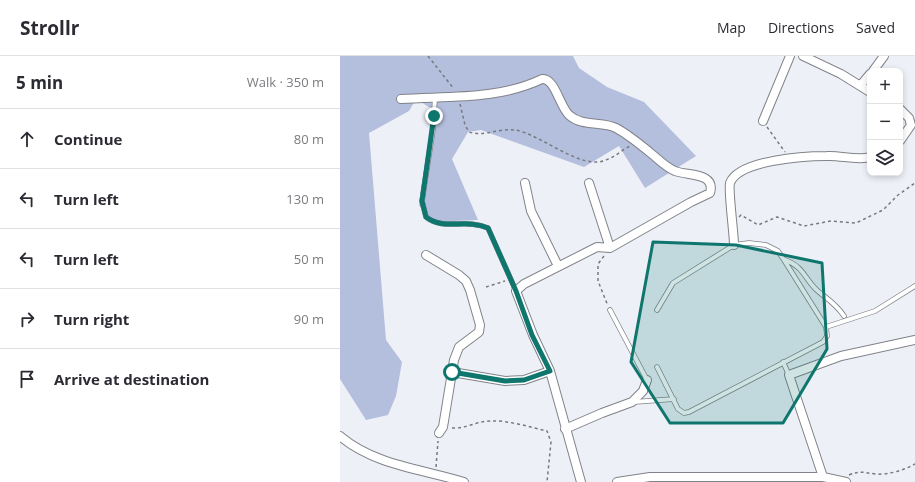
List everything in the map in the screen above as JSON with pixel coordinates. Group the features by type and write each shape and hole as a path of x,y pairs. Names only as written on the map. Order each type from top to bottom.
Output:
{"street":[{"path":"763,121 790,56"},
{"path":"803,56 841,74 867,90"},
{"path":"875,68 884,56"},
{"path":"401,100 435,97 458,97 511,91 542,78 547,78 552,82 559,101 569,115 577,120 614,127 674,171 703,177 709,182 711,188 710,193 691,202 610,248 597,246 524,284 516,291 532,335 550,371 581,482"},
{"path":"860,86 867,78"},
{"path":"903,113 909,118 911,125 903,137"},
{"path":"734,245 730,184 736,175 757,164 789,159 828,156 867,157"},
{"path":"525,183 531,211 558,266"},
{"path":"589,183 610,248"},
{"path":"426,255 459,275 466,281 480,325 479,332 459,347 454,360 441,430"},
{"path":"823,477 789,375 841,356 915,340"},
{"path":"452,372 505,381 524,380 550,371"},
{"path":"565,429 632,402 644,391 647,380"},
{"path":"340,436 353,447 372,457 464,482"},
{"path":"623,482 650,477 823,477 843,481"}],"lane":[{"path":"435,97 433,129 422,201 426,217 439,224 477,223 488,228 516,291"},
{"path":"657,310 673,283 734,245 749,243 766,245 778,251 826,327 827,336 823,342 689,412 684,413 678,409 657,367"},
{"path":"784,260 805,274 818,292 837,305 844,316"},
{"path":"826,327 875,311 915,286"},
{"path":"610,310 647,380"},
{"path":"783,362 789,375"},
{"path":"632,402 674,399"}],"path":[{"path":"763,121 789,159"},
{"path":"474,133 514,130 590,163 605,161 636,142"},
{"path":"733,219 741,215 758,225 777,217 804,226 831,221 856,223 883,210 898,195 915,183"},
{"path":"610,248 598,264 598,275 604,298 610,310"},
{"path":"486,287 511,279"},
{"path":"435,473 441,430 463,428 479,421 494,420 547,430 552,442 547,482"},
{"path":"843,481 864,471 876,474 899,471 915,464"}],"highlighted area":[{"path":"653,242 736,245 822,263 827,349 783,423 670,423 631,362"}],"shaded area":[{"path":"340,56 573,56 579,68 607,87 644,102 696,156 645,188 619,146 584,167 481,130 468,132 452,159 478,220 430,222 419,205 432,109 416,99 409,111 369,133 386,340 402,362 396,396 388,415 366,420 340,379"}],"route":[{"path":"434,116 422,201 426,217 432,222 439,224 477,223 488,228 516,291 532,335 550,371 524,380 505,381 452,372"}]}
